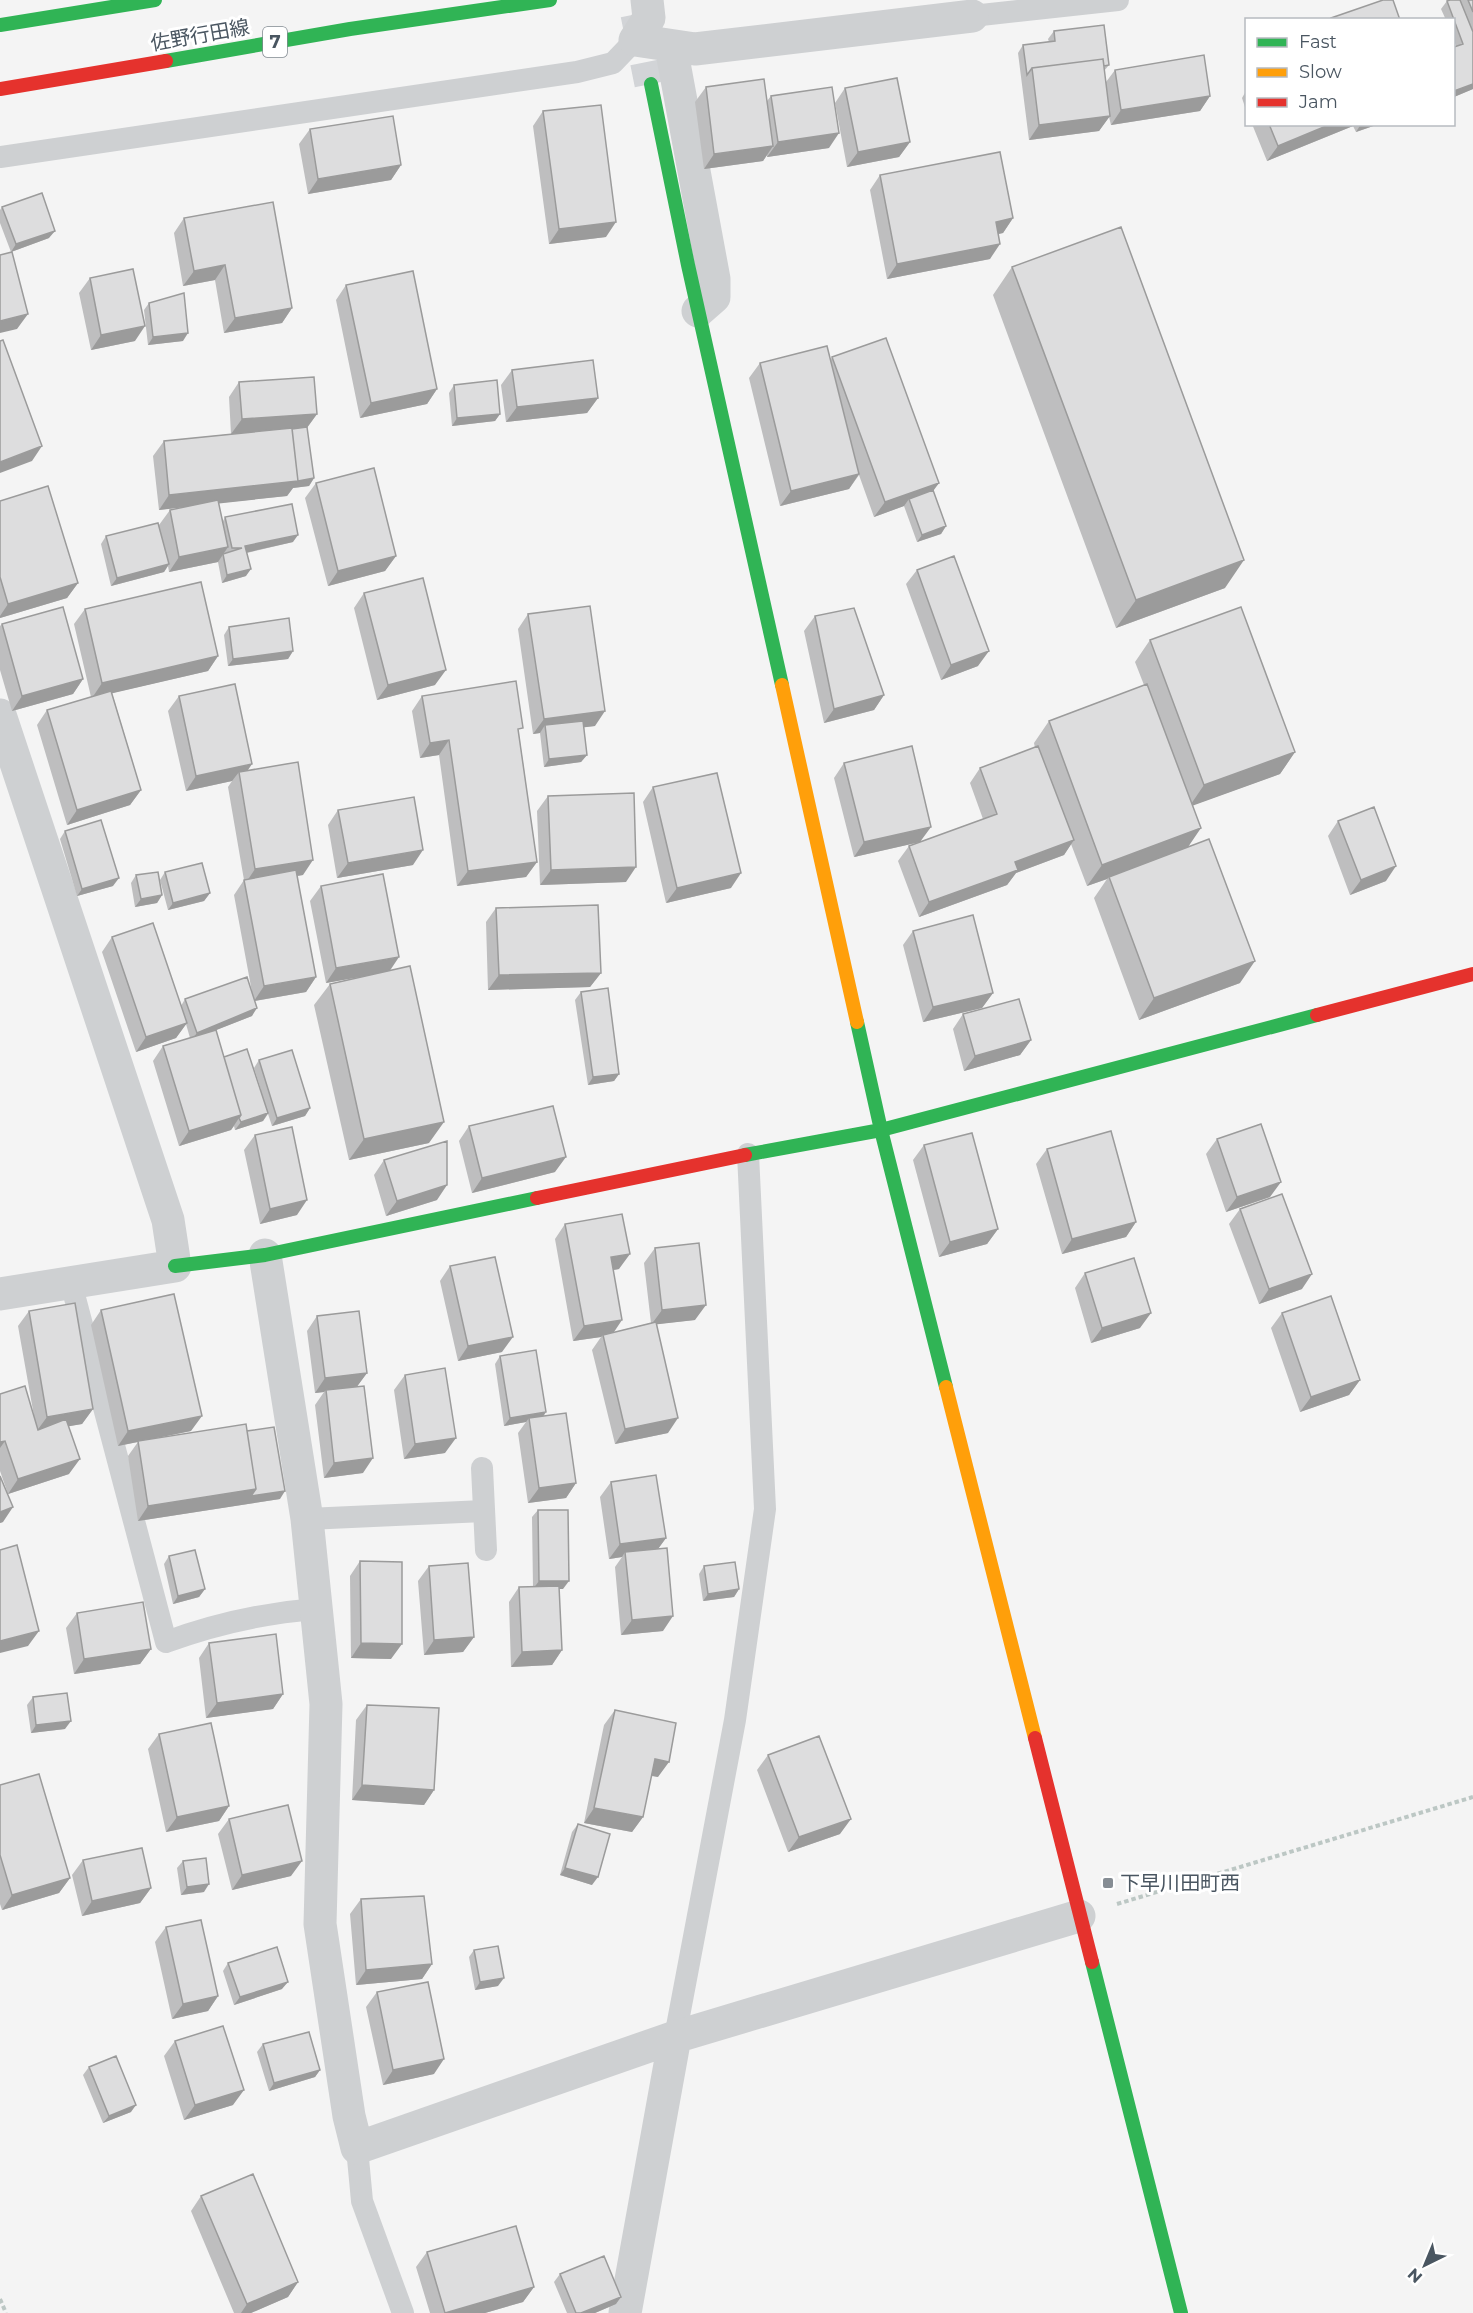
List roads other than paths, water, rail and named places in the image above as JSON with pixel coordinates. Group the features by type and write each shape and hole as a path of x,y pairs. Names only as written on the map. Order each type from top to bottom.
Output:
{"street":[{"path":"0,25 155,0"},
{"name":"佐野行田線","path":"0,89 350,29 550,0"},
{"path":"647,0 649,18 635,40 696,50 972,16"},
{"path":"671,46 714,279 714,297 698,311"},
{"path":"651,84 698,311 881,1130 1181,2313"},
{"path":"0,715 168,1220 175,1266"},
{"path":"0,1294 175,1266 265,1255 748,1154 881,1130 1473,974"},
{"path":"265,1255 307,1519 326,1704 320,1924 349,2116 357,2148 675,2037 1079,1916"},
{"path":"625,2313 675,2037"}],"lane":[{"path":"972,16 1118,0"},
{"path":"0,157 577,72 613,63 635,40"},
{"path":"675,2037 735,1719 765,1509 748,1154"},
{"path":"71,1283 166,1642 195,1631 272,1613 316,1610"},
{"path":"482,1468 486,1550"},
{"path":"307,1519 484,1511"},
{"path":"357,2148 362,2201 403,2313"}],"tunnel":[{"path":"637,14 651,84"}],"place":[{"name":"下早川田町西","path":"1108,1883"}]}
